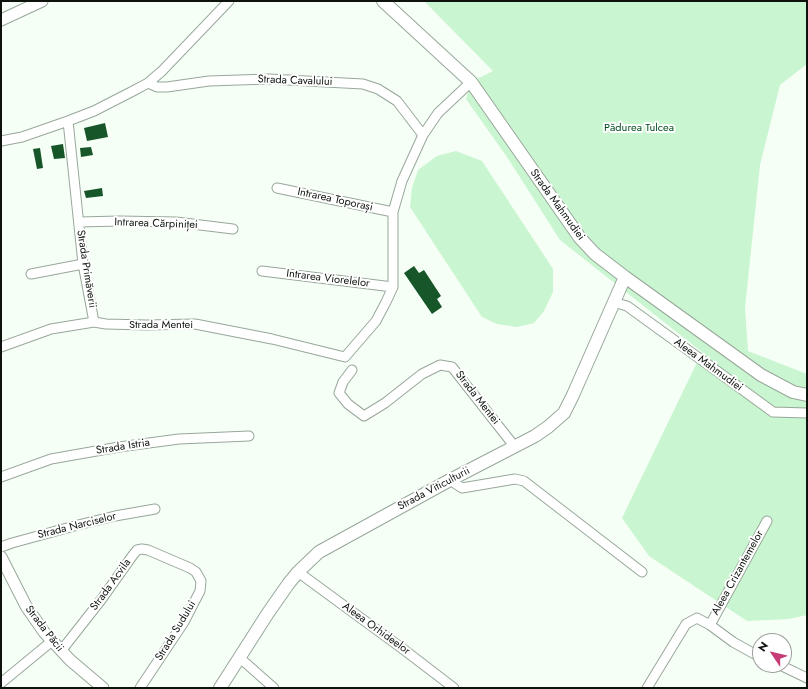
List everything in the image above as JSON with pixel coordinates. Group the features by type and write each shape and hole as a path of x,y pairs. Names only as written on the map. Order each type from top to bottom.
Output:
{"main road":[{"name":"Strada Mahmudiei","path":"383,1 471,82 580,238 595,254 761,376 787,389 807,394"},
{"name":"Strada Viticulturii","path":"220,688 268,612 298,572 319,552 450,480 535,436 564,413 625,277"}],"street":[{"path":"1,20 42,1"},
{"path":"1,141 22,137 68,121 94,111 133,92 162,71 229,1"},
{"name":"Strada Cavalului","path":"148,82 157,87 209,81 269,79 362,84 378,89 397,101 424,135"},
{"path":"393,287 393,212 402,181 424,135 438,113 471,82"},
{"name":"Strada Primăverii","path":"1,347 51,329 94,322 83,264 68,121"},
{"name":"Intrarea Toporași","path":"277,188 393,212"},
{"name":"Intrarea Cărpiniței","path":"79,222 176,222 232,229"},
{"path":"31,274 83,264"},
{"name":"Intrarea Viorelelor","path":"262,271 393,287"},
{"name":"Strada Mentei","path":"94,322 114,325 195,324 272,339 344,357 376,321 393,287"},
{"name":"Aleea Mahmudiei","path":"613,302 627,306 773,412 807,413"},
{"name":"Strada Mentei","path":"352,370 343,382 339,393 348,404 364,416 385,403 422,374 440,365 452,367 515,447"},
{"name":"Strada Istria","path":"1,477 51,459 119,447 179,439 249,436"},
{"path":"450,480 462,488 515,479 524,481 642,572"},
{"name":"Strada Narciselor","path":"1,547 78,524 155,509"},
{"name":"Aleea Crizantemelor","path":"710,625 767,521"},
{"name":"Strada Acvila","path":"61,651 138,550 148,550 196,572"},
{"name":"Strada Păcii","path":"1,557 26,606 52,641 61,651 103,688"},
{"name":"Strada Sudului","path":"140,688 184,622 200,591 201,581 196,572"},
{"name":"Aleea Orhideelor","path":"298,572 454,688"},
{"path":"648,688 686,624 697,618 710,625 733,642 752,652"},
{"path":"1,683 52,641"},
{"path":"240,658 274,688"},
{"path":"792,671 807,678"}],"green space":[{"name":"Pădurea Tulcea","path":"424,1 807,1 807,64 780,85 760,165 745,308 748,351 807,374 807,615 789,619 747,621 649,556 622,518 702,352 560,240 507,157 466,99 471,82 493,71"},
{"path":"456,151 482,161 553,269 553,292 544,311 534,323 517,327 497,324 482,317 410,207 412,188 418,170 437,156"}],"building":[{"path":"105,123 108,137 87,141 84,128"},
{"path":"63,144 65,158 54,159 51,146"},
{"path":"91,147 93,155 81,157 80,148"},
{"path":"40,148 43,168 37,169 33,149"},
{"path":"102,188 103,196 86,198 84,191"},
{"path":"414,266 419,273 424,270 441,296 437,299 442,307 432,314 404,273"}]}
